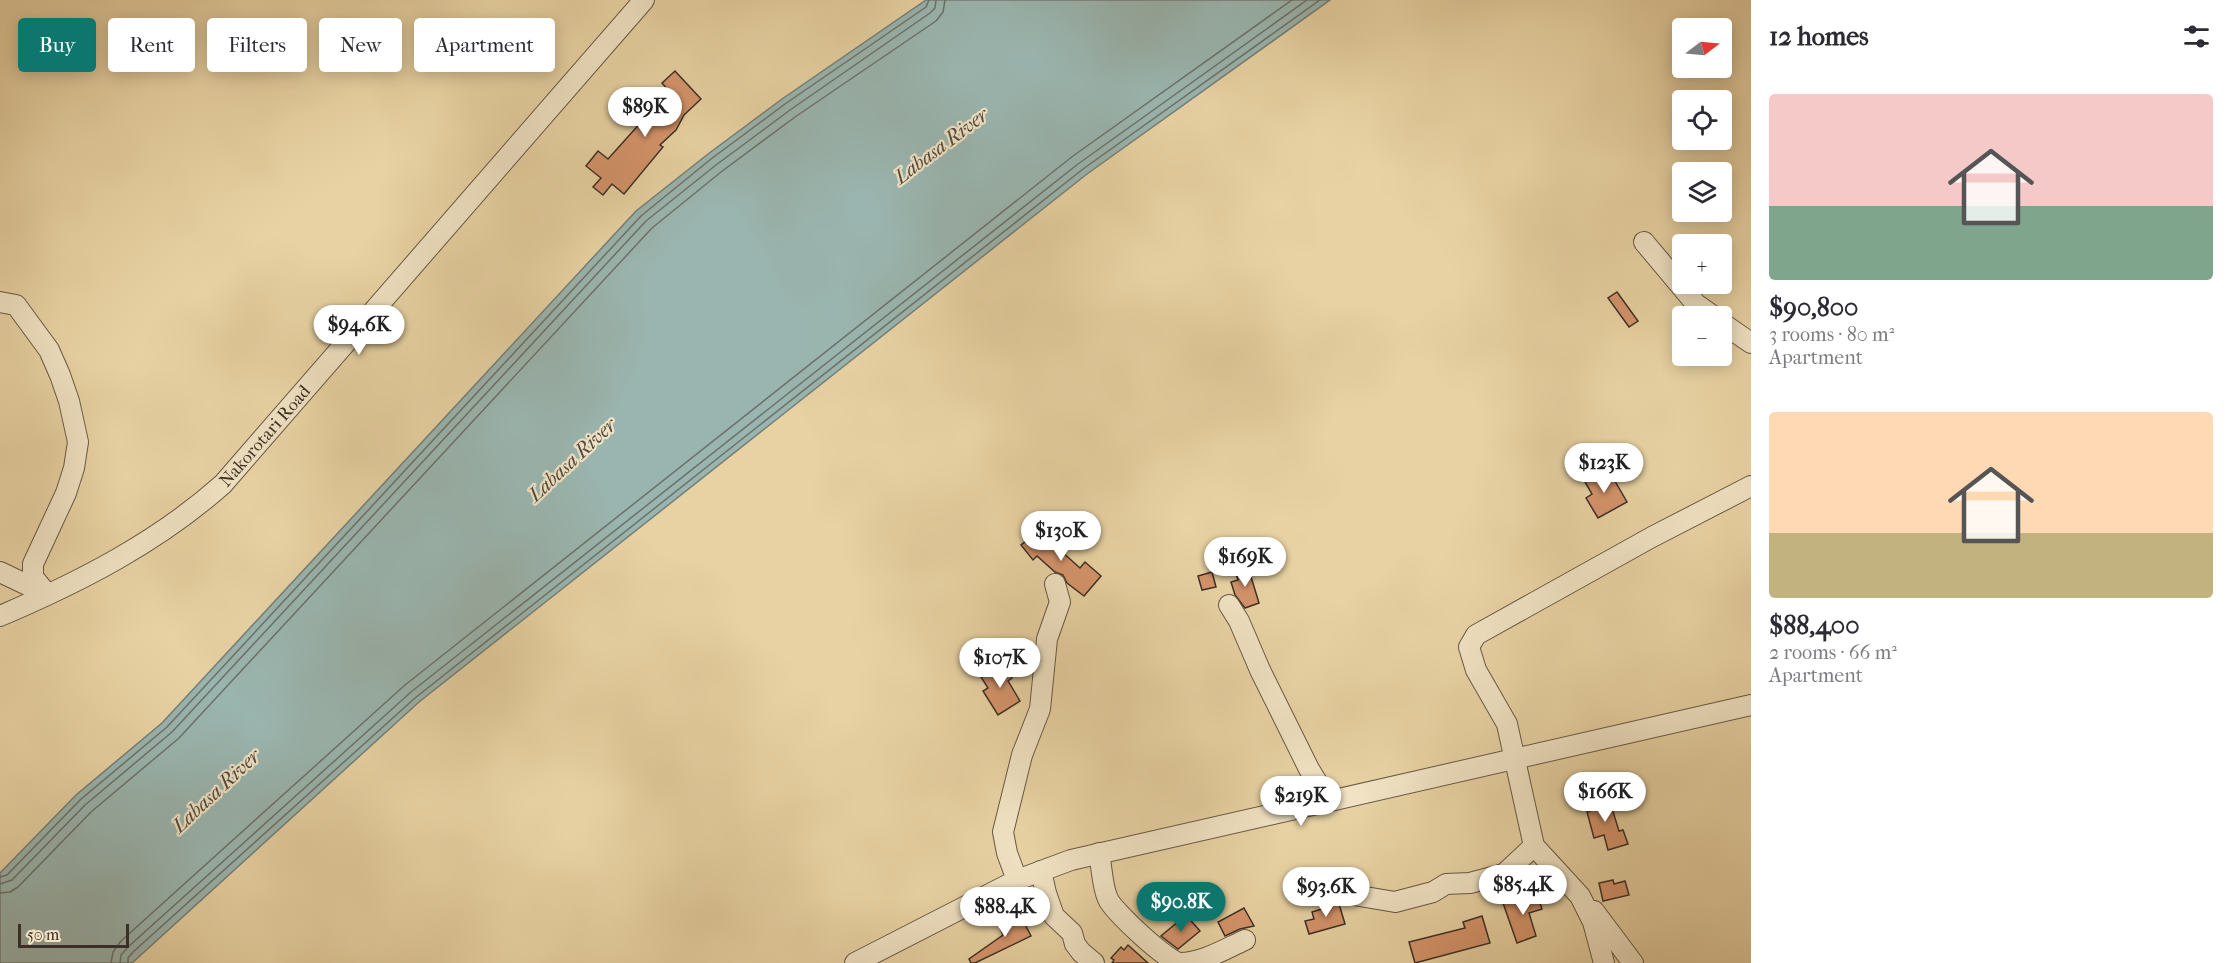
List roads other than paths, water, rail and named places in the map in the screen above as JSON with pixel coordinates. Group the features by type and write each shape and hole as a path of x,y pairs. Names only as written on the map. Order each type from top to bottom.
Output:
{"street":[{"name":"Nakorotari Road","path":"0,616 98,570 156,537 194,510 223,484 644,0"},
{"path":"1644,242 1699,306"},
{"path":"0,302 16,305 49,350 69,401 78,442 74,468 66,492 33,564 33,577 47,594"},
{"path":"1732,330 1751,343"},
{"path":"1633,963 1598,914 1534,846 1507,724 1476,670 1469,647 1476,635 1652,537 1751,486"},
{"path":"0,572 47,594"},
{"path":"1017,880 1007,853 1003,832 1022,755 1040,710 1047,639 1060,602 1055,584"},
{"path":"1228,605 1239,621 1260,670 1309,769 1323,792 1334,800"},
{"path":"855,963 1017,880 1099,853 1751,705"},
{"path":"1342,894 1395,902 1433,892 1446,884 1470,883 1504,874 1534,846"},
{"path":"1099,853 1108,900 1124,921 1158,948 1169,960 1179,963 1211,956 1245,940"},
{"path":"1041,871 1054,916 1072,933 1075,944 1081,952 1094,963"},
{"path":"1580,896 1593,922 1604,963"}],"water":[{"name":"Labasa River","path":"926,0 1330,0 1087,174 419,702 132,963 0,963 0,873 76,795 162,723 636,211 782,99"}]}
